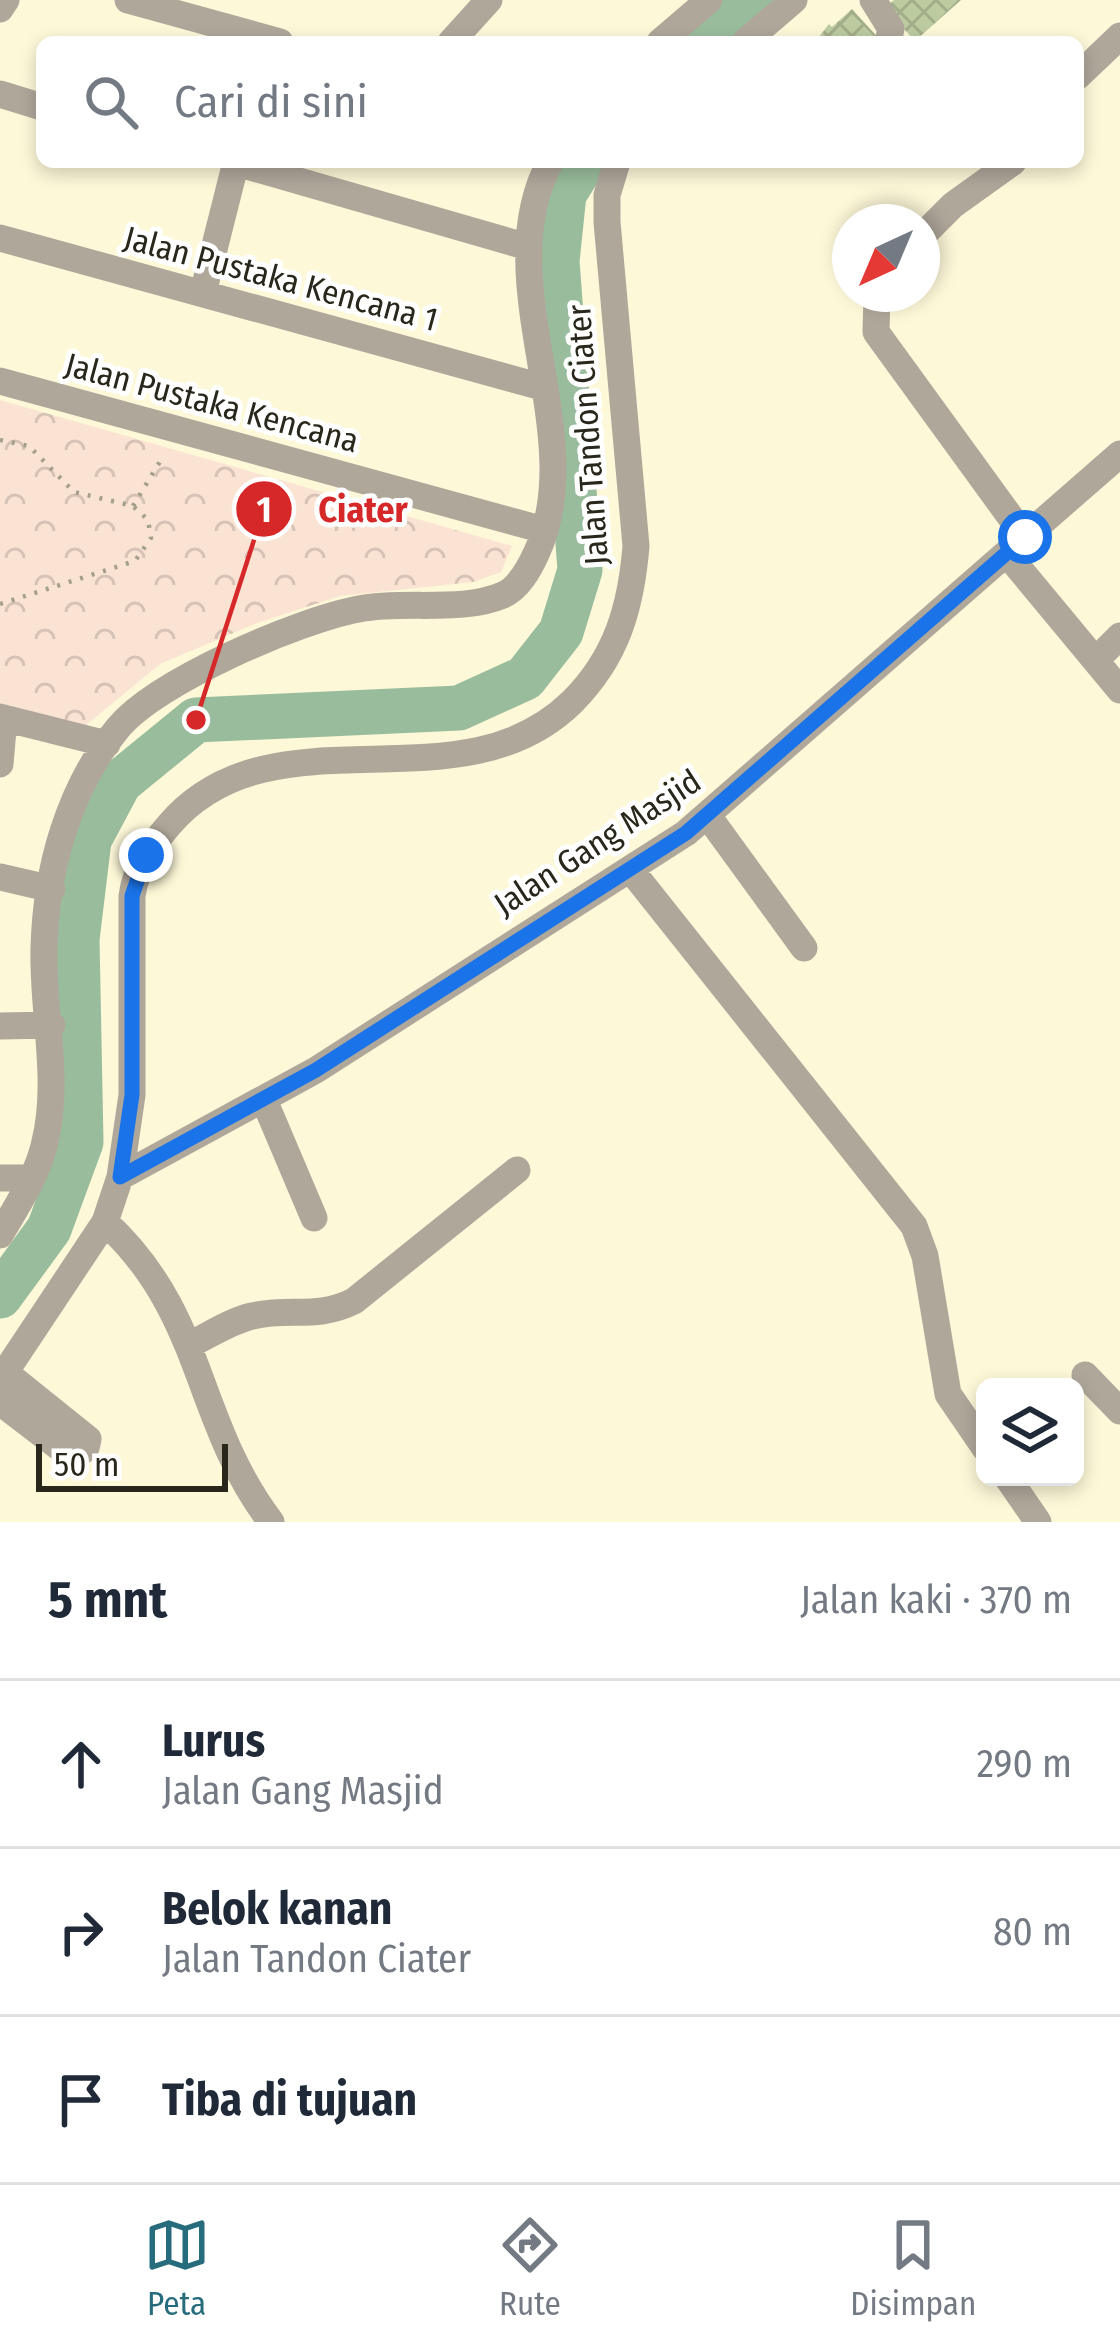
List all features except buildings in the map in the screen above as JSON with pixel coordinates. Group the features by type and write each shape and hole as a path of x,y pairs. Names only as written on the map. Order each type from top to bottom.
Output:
{"street":[{"path":"0,8 6,0"},
{"path":"128,0 254,36"},
{"path":"204,0 220,25"},
{"path":"456,36 489,0"},
{"path":"667,36 709,0"},
{"path":"752,36 794,0"},
{"path":"873,0 891,29 889,36"},
{"path":"1084,70 1120,37"},
{"path":"0,94 36,104"},
{"path":"203,293 234,168"},
{"path":"256,168 528,247"},
{"path":"0,1235 45,1144 52,1025 44,948 69,809 121,724 152,701 253,646 357,609 485,601 509,592 526,572 550,510 550,448 528,247 534,204 548,168"},
{"name":"Jalan Tandon Ciater","path":"2,1385 105,1222 120,1177 132,1095 134,878 176,817 214,784 261,765 448,758 505,747 554,720 589,686 616,645 632,599 637,546 607,222 607,195 615,168"},
{"path":"940,221 1006,168"},
{"name":"Jalan Pustaka Kencana 1","path":"0,238 542,387"},
{"path":"877,312 876,332 1016,545 1120,690"},
{"name":"Jalan Pustaka Kencana","path":"0,381 544,530"},
{"name":"Jalan Gang Masjid","path":"120,1177 264,1100 708,816 1120,454"},
{"path":"1096,660 1120,636"},
{"path":"0,764 2,717 107,744"},
{"path":"708,816 804,948"},
{"path":"630,869 914,1226 925,1256 948,1394 976,1435"},
{"path":"0,877 52,889"},
{"path":"0,1026 52,1025"},
{"path":"264,1100 314,1218"},
{"path":"191,1344 248,1317 284,1311 328,1314 354,1301 517,1170"},
{"path":"0,1178 32,1178"},
{"path":"105,1222 143,1257 191,1344 224,1446 271,1522"},
{"path":"1085,1375 1120,1411"},
{"path":"1013,1486 1039,1522"}],"path":[{"path":"134,506 158,468 170,427"},
{"path":"0,440 28,446 74,492 134,506 151,529 143,556 0,604"}],"green space":[{"path":"0,400 512,546 501,572 473,582 340,596 257,623 160,664 85,726 0,704"}],"waterway":[{"path":"714,36 754,0"},
{"path":"0,1296 49,1229 81,1142 77,939 89,840 120,782 196,720 459,708 525,678 561,632 580,570 557,261 564,194 580,168"}],"place":[{"name":"Ciater","path":"196,720"}],"route":[{"path":"146,855 134,878 132,896 136,964 132,1095 120,1177 316,1070 686,833 1025,537"}]}
